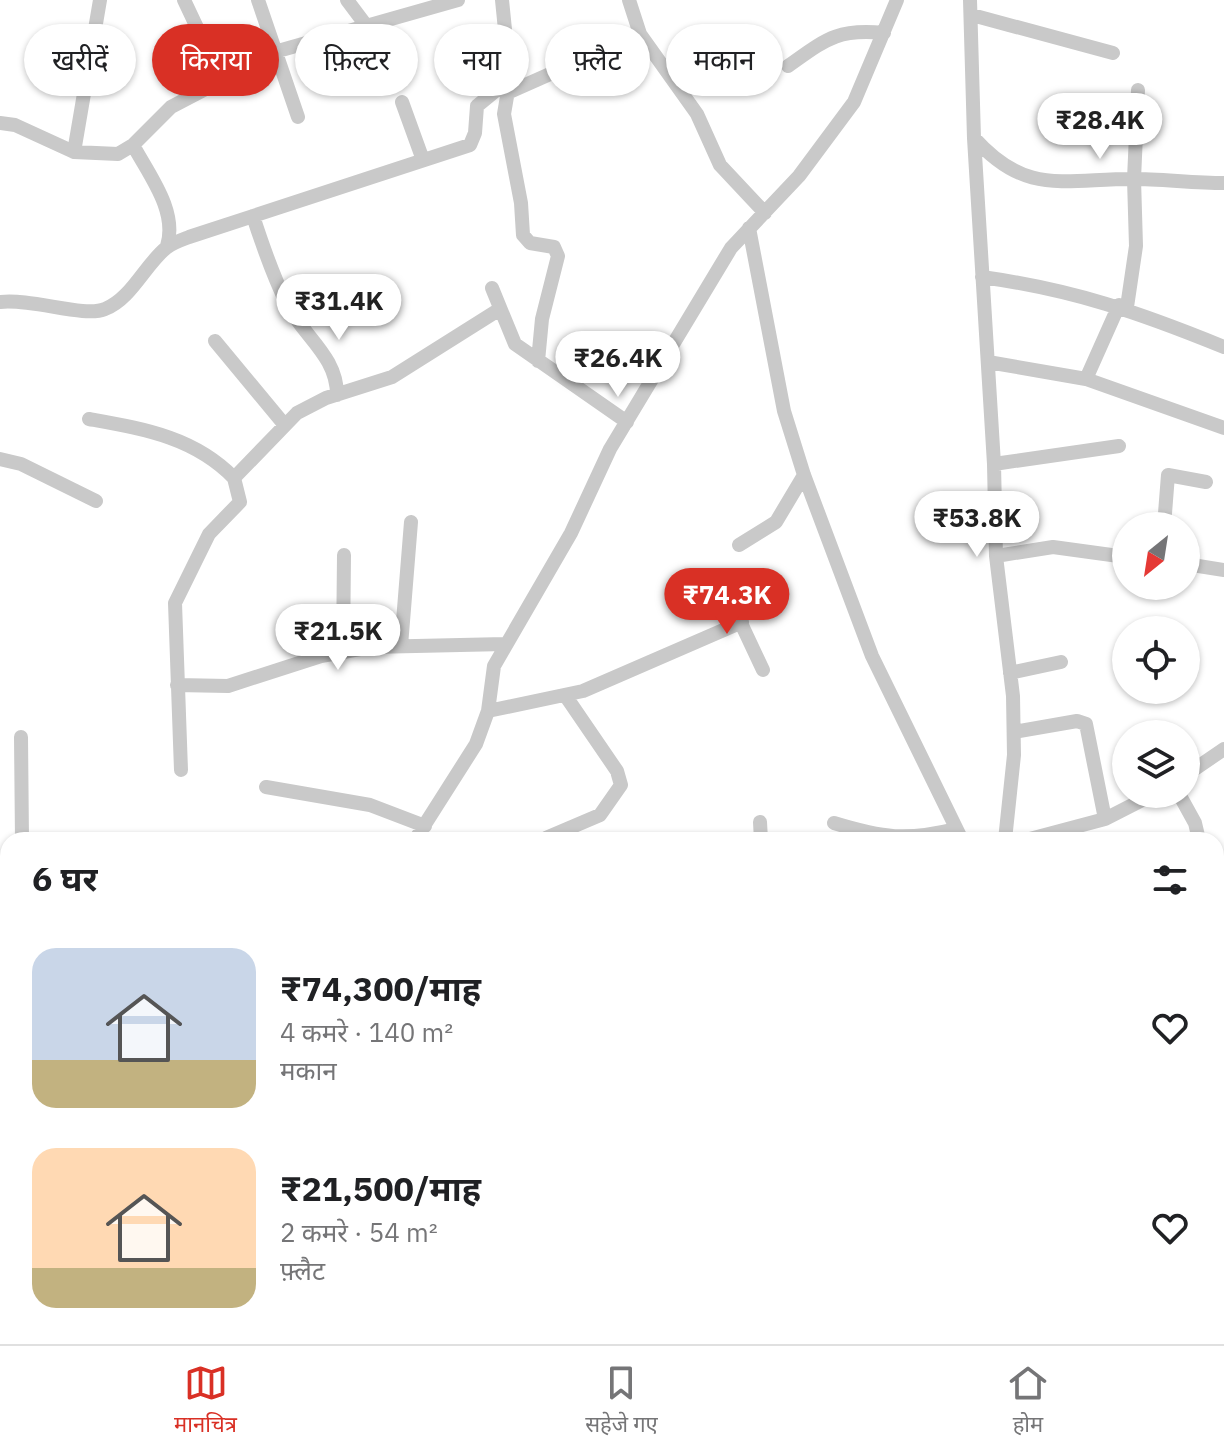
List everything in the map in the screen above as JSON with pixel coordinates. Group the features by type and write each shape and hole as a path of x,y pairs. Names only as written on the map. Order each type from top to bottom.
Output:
{"street":[{"path":"74,152 100,0"},
{"path":"184,0 195,24"},
{"path":"258,0 267,24"},
{"path":"347,0 365,24 430,4 458,0"},
{"path":"502,0 504,24"},
{"path":"629,0 637,24"},
{"path":"421,832 476,744 488,711 494,666 571,533 595,479 627,422 721,263 749,228 799,176 854,102 897,0"},
{"path":"1006,832 1014,732 996,556 994,464 974,138 971,8 1113,53"},
{"path":"788,66 832,35 856,30 884,33"},
{"path":"650,48 697,114 726,174 765,213"},
{"path":"279,54 298,117"},
{"path":"1086,379 1123,306 1136,246 1134,179 1138,90"},
{"path":"0,123 15,125 74,152 118,154 133,145 171,107 191,96"},
{"path":"167,246 470,145 475,133 477,106 493,96"},
{"path":"507,96 504,114 521,203 523,235 530,243 554,247 558,256 542,319 538,361"},
{"path":"402,102 423,160"},
{"path":"974,138 993,159 1032,179 1070,184 1134,179 1224,183"},
{"path":"0,302 39,302 84,312 105,309 119,300 167,246 171,236 168,213 133,145"},
{"path":"253,216 271,272 289,307 334,369 337,395"},
{"path":"749,228 777,380 804,475 872,656 958,832"},
{"path":"982,277 1061,290 1123,306 1224,347"},
{"path":"492,288 510,338 627,422"},
{"path":"234,478 283,423 309,406 412,366 500,309"},
{"path":"215,341 283,423"},
{"path":"988,362 1086,379 1224,428"},
{"path":"89,419 142,428 183,442 212,457 234,478 240,502 209,534 175,603 181,770"},
{"path":"994,464 1119,446"},
{"path":"0,459 29,468 96,501"},
{"path":"739,545 776,522 804,475"},
{"path":"1165,512 1168,475 1206,482"},
{"path":"401,646 411,522"},
{"path":"996,556 1053,547 1112,555"},
{"path":"343,652 344,555"},
{"path":"1200,566 1224,570"},
{"path":"724,587 763,670"},
{"path":"488,711 565,695 605,682 742,622"},
{"path":"177,685 228,686 343,652 401,646 505,644"},
{"path":"1010,673 1061,662"},
{"path":"560,832 600,815 621,785 617,771 565,695"},
{"path":"1014,732 1077,721 1086,724 1105,819"},
{"path":"21,737 22,832"},
{"path":"1200,765 1224,749"},
{"path":"266,787 370,805 425,826"},
{"path":"1056,832 1105,819 1127,808"},
{"path":"1187,808 1197,832"},
{"path":"760,822 761,832"},
{"path":"834,823 872,832"}]}
